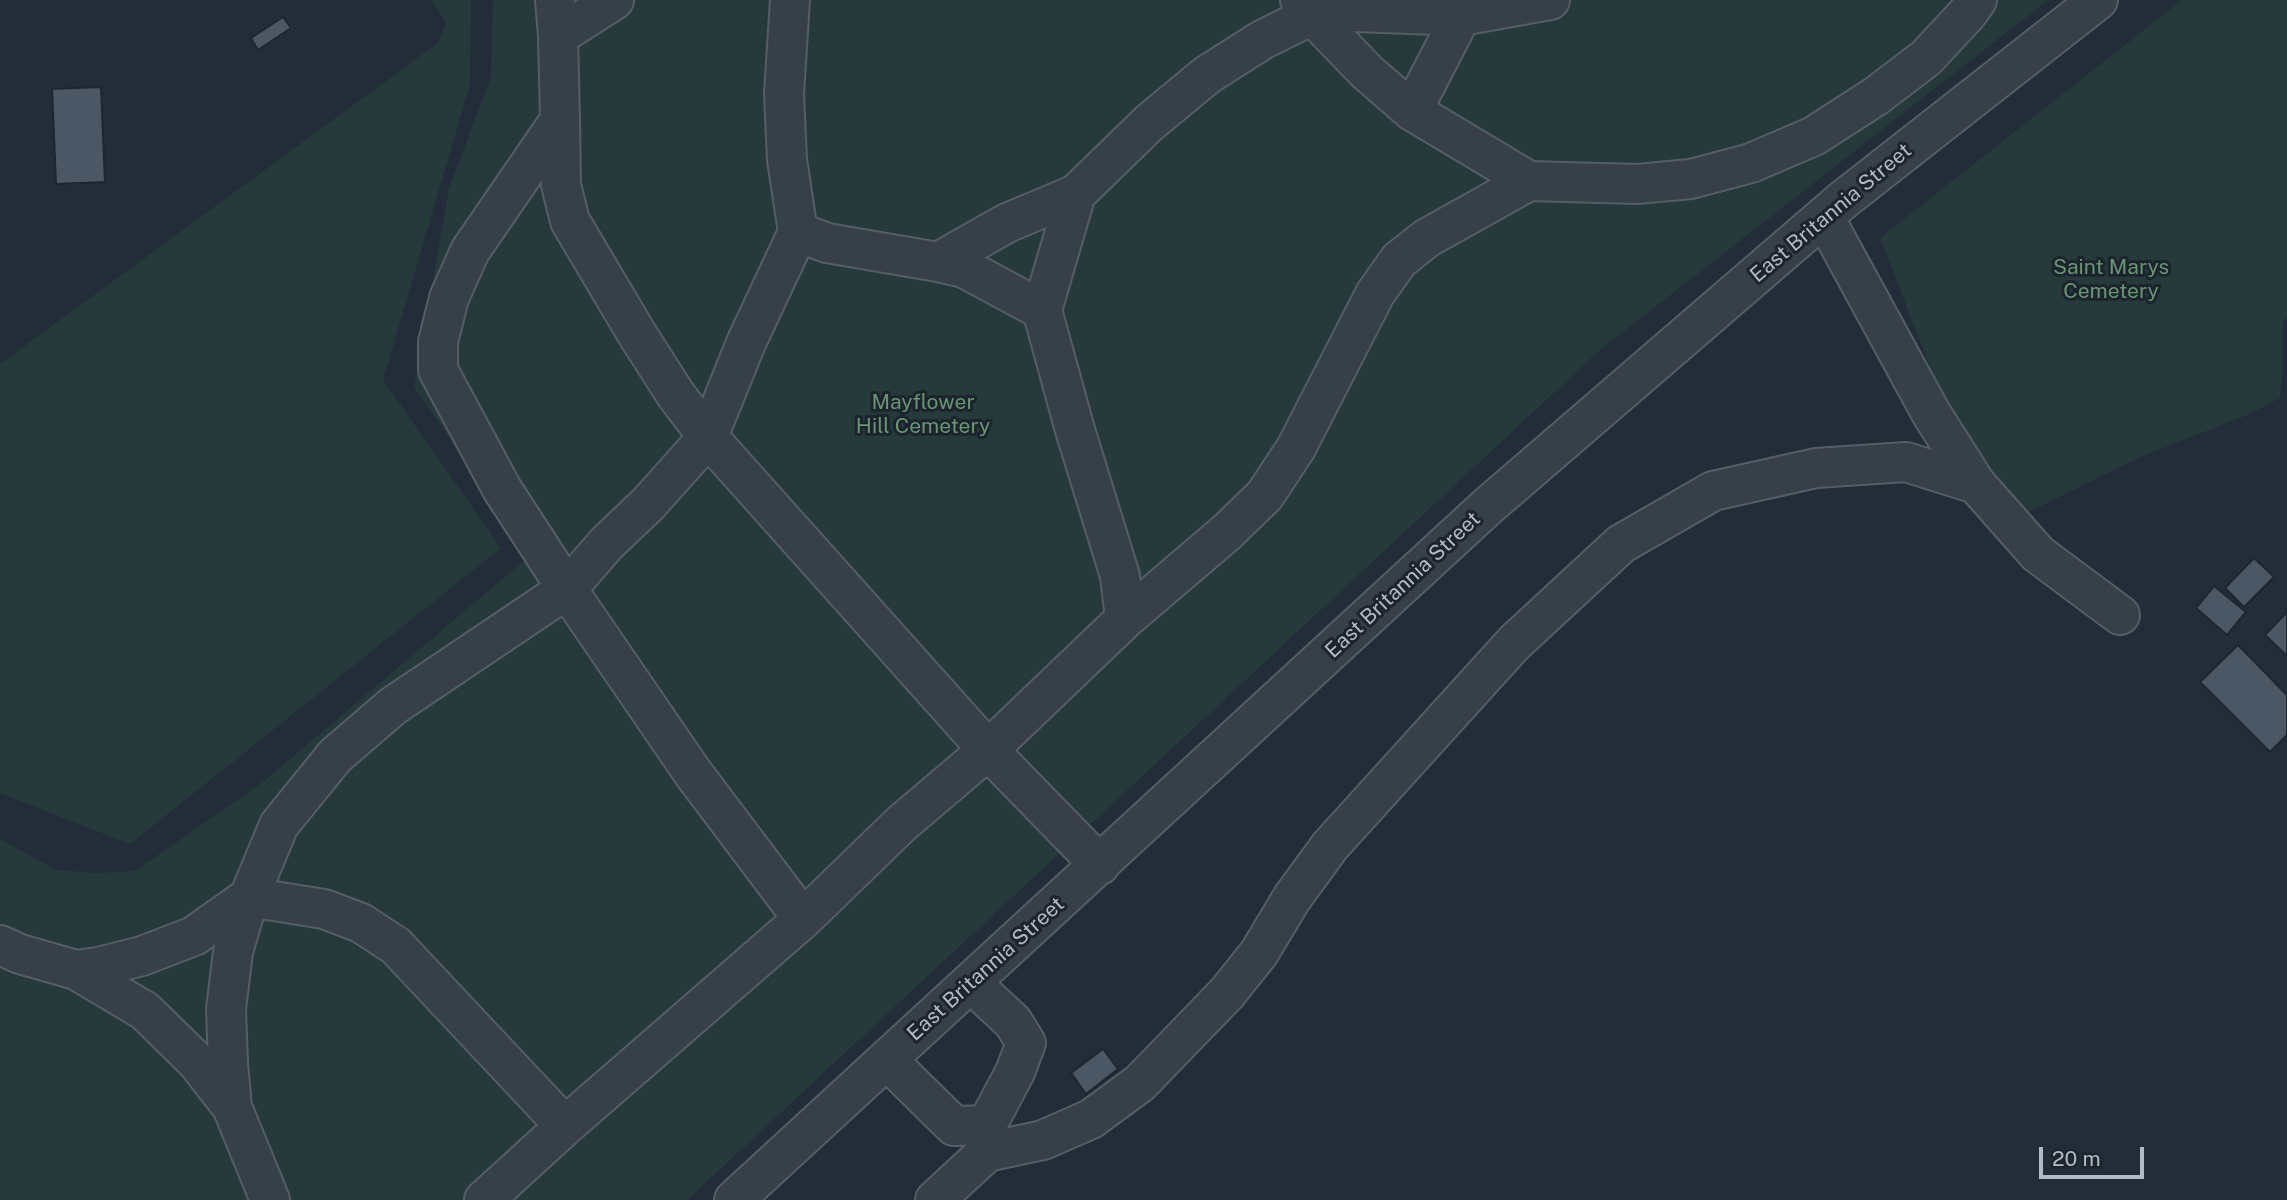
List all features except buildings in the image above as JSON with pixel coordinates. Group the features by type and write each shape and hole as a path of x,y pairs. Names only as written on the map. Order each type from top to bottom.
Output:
{"street":[{"path":"614,0 556,18 561,185 570,221 596,269 676,395 708,437 988,750 1100,865"},
{"path":"232,1107 226,1009 233,951 249,897 279,825 335,756 393,706 567,589 708,437 746,343 798,232 787,160 784,94 790,0"},
{"path":"938,262 1007,223 1076,194 1149,123 1207,75 1306,8 1461,16 1550,0"},
{"path":"1306,8 1367,72 1412,111 1529,181 1637,184 1691,178 1751,163 1814,136 1876,96 1926,58 1977,0"},
{"name":"East Britannia Street","path":"734,1200 1488,506 1824,216 2098,0"},
{"path":"1412,111 1461,16"},
{"path":"560,120 470,251 449,298 438,342 438,370 502,489 567,589 693,773 803,919"},
{"path":"484,1200 803,919 901,824 988,750 1125,620 1227,532 1265,495 1296,448 1375,294 1399,260 1427,239 1529,181"},
{"path":"1076,194 1042,310 1120,576 1125,620"},
{"path":"1824,216 1931,413 1976,484 2038,554 2120,615"},
{"path":"798,232 827,243 964,268 1042,310"},
{"path":"887,1060 954,1126 987,1138 1043,1140 1091,1119 1140,1083 1227,993 1251,963 1292,898 1330,846 1514,643 1621,544 1713,491 1816,468 1906,462 1976,484"},
{"path":"76,970 142,956 194,936 249,897 324,909 361,923 397,946 565,1126"},
{"path":"0,945 20,954 76,970 145,1011 197,1062 232,1107 270,1200"},
{"path":"935,1200 987,1138 1026,1043 1013,1022 971,983"}],"green space":[{"path":"431,0 471,0 470,84 383,380 501,548 130,844 0,793 0,364 438,43 446,22"},
{"name":"Mayflower Hill Cemetery","path":"493,0 2048,0 1600,350 687,1200 0,1200 0,839 56,870 98,873 135,871 263,782 533,553 414,388 449,189 491,77"},
{"name":"Saint Marys Cemetery","path":"2182,0 2287,0 2287,315 2283,324 2280,398 2247,415 2138,458 2016,518 1957,436 1880,238"}]}
